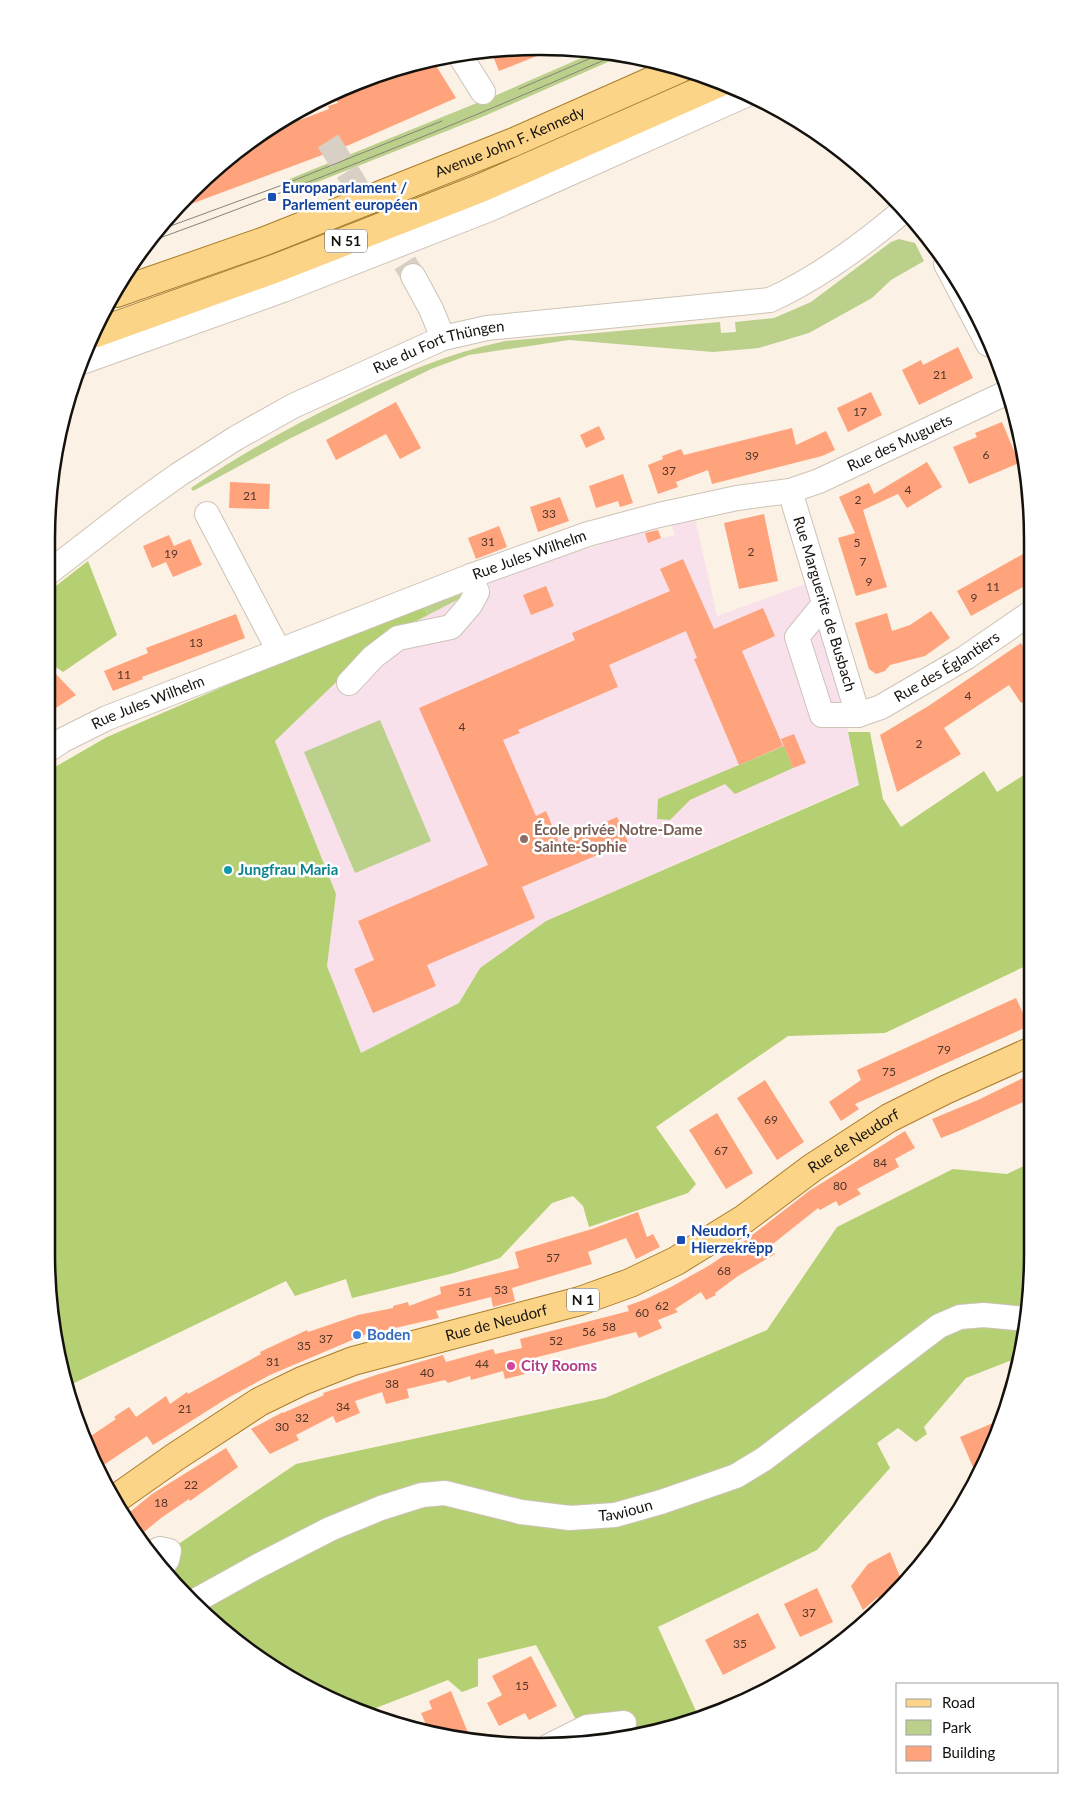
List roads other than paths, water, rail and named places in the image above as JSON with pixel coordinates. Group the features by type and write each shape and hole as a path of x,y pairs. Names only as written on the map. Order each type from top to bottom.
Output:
{"main road":[{"name":"Avenue John F. Kennedy","path":"126,288 265,240 514,142 669,73"},
{"name":"Avenue John F. Kennedy","path":"102,331 274,269 482,188 711,87"},
{"name":"Rue de Neudorf","path":"120,1496 259,1402 302,1382 353,1361 580,1301 630,1284 676,1261 744,1219 812,1168 889,1118 945,1090 1024,1055"}],"street":[{"path":"463,61 483,92"},
{"path":"90,359 292,286 490,209 739,98"},
{"name":"Avenue John F. Kennedy","path":"556,156 580,169"},
{"name":"Rue du Fort Thüngen","path":"55,567 178,475 236,438 293,406 443,338 488,328 770,300 800,286 870,236 902,218"},
{"path":"413,276 431,309 443,338"},
{"name":"Rue des Muguets","path":"790,491 836,474 1001,395"},
{"name":"Rue Jules Wilhelm","path":"55,745 107,718 471,576 588,534 650,517 737,498 790,491"},
{"name":"Rue Marguerite de Busbach","path":"790,491 858,715"},
{"path":"207,514 279,651"},
{"path":"349,683 373,657 398,638 451,627 470,605 477,592 471,576"},
{"name":"Rue des Églantiers","path":"824,604 806,626 834,715 858,715 881,708 948,668 1024,617"},
{"name":"Tawioun","path":"200,1598 330,1529 381,1508 422,1495 445,1493 521,1512 570,1518 615,1515 661,1502 736,1476 764,1459 938,1326 960,1317 984,1315 1020,1318"},
{"path":"157,1550 169,1551 166,1562"},
{"path":"567,1737 587,1727 624,1723"}],"tunnel":[{"path":"328,141 413,276"}],"tram line":[{"path":"519,89 592,58"},
{"path":"161,238 385,152 605,59"},
{"path":"170,226 285,184 442,121"}],"place":[{"name":"Europaparlament / Parlement européen","path":"272,197"},
{"name":"École privée Notre-Dame Sainte-Sophie","path":"524,839"},
{"name":"Jungfrau Maria","path":"228,870"},
{"name":"Neudorf, Hierzekrëpp","path":"681,1240"},
{"name":"Boden","path":"357,1335"},
{"name":"City Rooms","path":"511,1366"}]}
